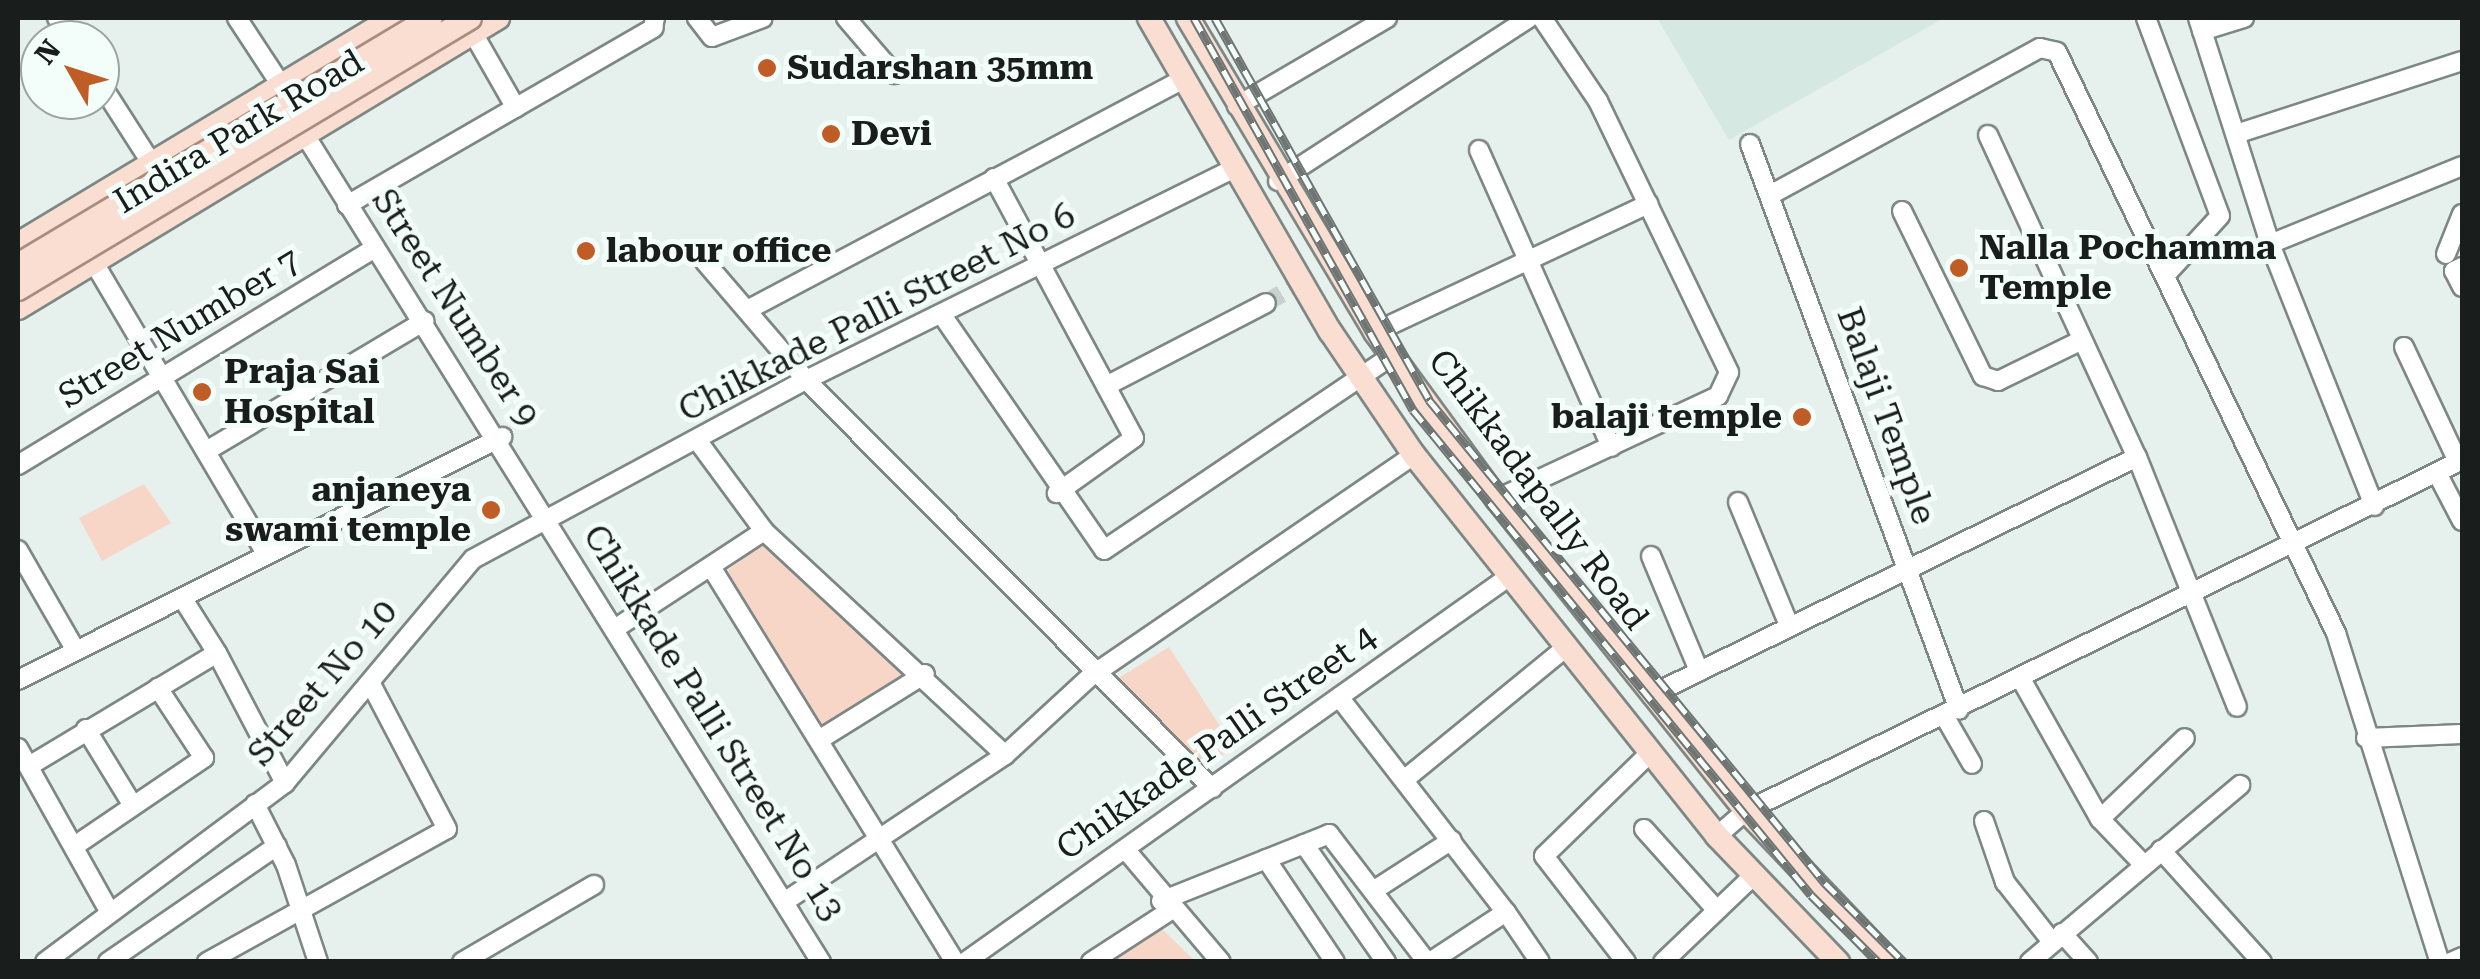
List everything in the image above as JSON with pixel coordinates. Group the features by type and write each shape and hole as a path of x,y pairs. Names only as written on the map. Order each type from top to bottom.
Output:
{"main road":[{"name":"Indira Park Road","path":"18,244 393,18"},
{"path":"18,266 431,18"},
{"name":"Indira Park Road","path":"18,308 305,135 472,25 498,18"},
{"path":"1149,18 1362,378 1414,455 1506,578 1717,836 1838,962"},
{"name":"Chikkadapally Road","path":"1188,18 1278,181 1375,332 1497,499 1746,811 1890,962"},
{"path":"18,289 472,25"},
{"path":"368,32 399,76"}],"street":[{"path":"237,18 282,88"},
{"path":"347,205 653,28 655,18"},
{"path":"697,18 712,37 763,18"},
{"path":"846,18 894,74"},
{"path":"1237,106 1387,18"},
{"path":"1278,181 1529,18"},
{"path":"1497,499 1611,446 1727,385 1648,204 1598,102 1542,18"},
{"path":"2146,18 2220,216 2169,271"},
{"path":"2244,18 2200,24 2270,244 2374,506"},
{"path":"472,25 516,108"},
{"path":"1772,194 2048,48 2062,59 2169,271 2291,544 2336,632 2366,738 2440,962"},
{"path":"2236,134 2462,61"},
{"path":"752,308 1184,79"},
{"path":"120,114 152,164"},
{"name":"Street Number 9","path":"305,135 347,205 502,437 548,518"},
{"path":"1988,135 2136,456 2236,707"},
{"name":"Balaji Temple","path":"1750,144 1772,194 1972,764"},
{"path":"1479,150 1611,446"},
{"path":"2270,244 2462,166"},
{"name":"Chikkade Palli Street No 6","path":"548,518 806,380 1235,168"},
{"path":"994,178 1134,438 1057,493"},
{"path":"1375,332 1648,204"},
{"path":"1902,211 1983,376 1998,381 2080,340"},
{"path":"2446,254 2462,214"},
{"name":"Street Number 7","path":"18,465 376,248"},
{"path":"93,260 166,375 266,554"},
{"path":"705,262 752,308 806,380 1092,676 1212,788"},
{"path":"2462,267 2454,271 2462,287"},
{"path":"1106,386 1266,303"},
{"path":"942,315 1057,493 1104,550 1392,356"},
{"path":"208,450 424,321"},
{"path":"1717,836 1746,811 1952,714 2460,461 2404,347"},
{"path":"18,680 502,437"},
{"path":"697,440 764,531 924,674 1005,755"},
{"path":"784,902 1005,755 1092,676 1414,455"},
{"path":"1652,695 1789,625 1907,573 2136,456"},
{"path":"2437,473 2462,521"},
{"path":"1738,502 1789,625"},
{"name":"Chikkade Palli Street No 13","path":"548,518 619,626 822,962"},
{"name":"Street No 10","path":"45,962 108,911 285,783 473,560 548,518"},
{"path":"619,626 713,570 764,531"},
{"path":"18,550 76,651"},
{"path":"1651,556 1699,671"},
{"path":"713,570 822,738 879,840 955,962"},
{"name":"Chikkade Palli Street 4","path":"965,962 1506,578"},
{"path":"183,599 217,653 285,783"},
{"path":"1404,780 1564,649"},
{"path":"29,766 217,653"},
{"path":"822,738 924,674"},
{"path":"2022,679 2100,819 2144,866"},
{"path":"206,962 297,907 447,829 371,684"},
{"path":"76,845 204,758 158,688"},
{"path":"1339,696 1452,840 1540,962"},
{"path":"86,729 132,804"},
{"path":"2366,738 2462,734"},
{"path":"2100,819 2184,738"},
{"path":"18,748 76,845 108,911"},
{"path":"1626,962 1544,856 1650,754"},
{"path":"2030,962 2240,785"},
{"path":"255,804 276,846 316,961"},
{"path":"1984,820 2004,882 2057,938 2088,962"},
{"path":"1644,829 1714,907"},
{"path":"1091,962 1166,906 1266,859 1335,836 1428,962 1506,912"},
{"path":"1376,889 1452,840"},
{"path":"1304,844 1386,962"},
{"path":"108,962 276,846"},
{"path":"1125,849 1166,906 1221,962"},
{"path":"2161,850 2262,962"},
{"path":"1266,859 1335,962"},
{"path":"1662,962 1714,907 1754,875"},
{"path":"462,962 498,954 594,885"},
{"path":"2452,962 2462,957"}],"shaded area":[{"path":"1657,18 1944,18 1729,140"},
{"path":"144,484 171,523 102,561 79,518"},
{"path":"770,539 914,670 824,730 725,572"},
{"path":"1169,647 1233,746 1203,772 1112,682"},
{"path":"1157,924 1195,961 1108,962"}],"tunnel":[{"path":"1266,303 1301,282"}],"railway":[{"path":"1194,18 1413,410 1811,895 1878,962"},
{"path":"1215,18 1429,400 1825,883 1904,962"}],"place":[{"name":"Sudarshan 35mm","path":"767,68"},
{"name":"Devi","path":"831,134"},
{"name":"labour office","path":"586,251"},
{"name":"Nalla Pochamma Temple","path":"1959,268"},
{"name":"Praja Sai Hospital","path":"202,392"},
{"name":"balaji temple","path":"1802,417"},
{"name":"anjaneya swami temple","path":"491,510"}]}
